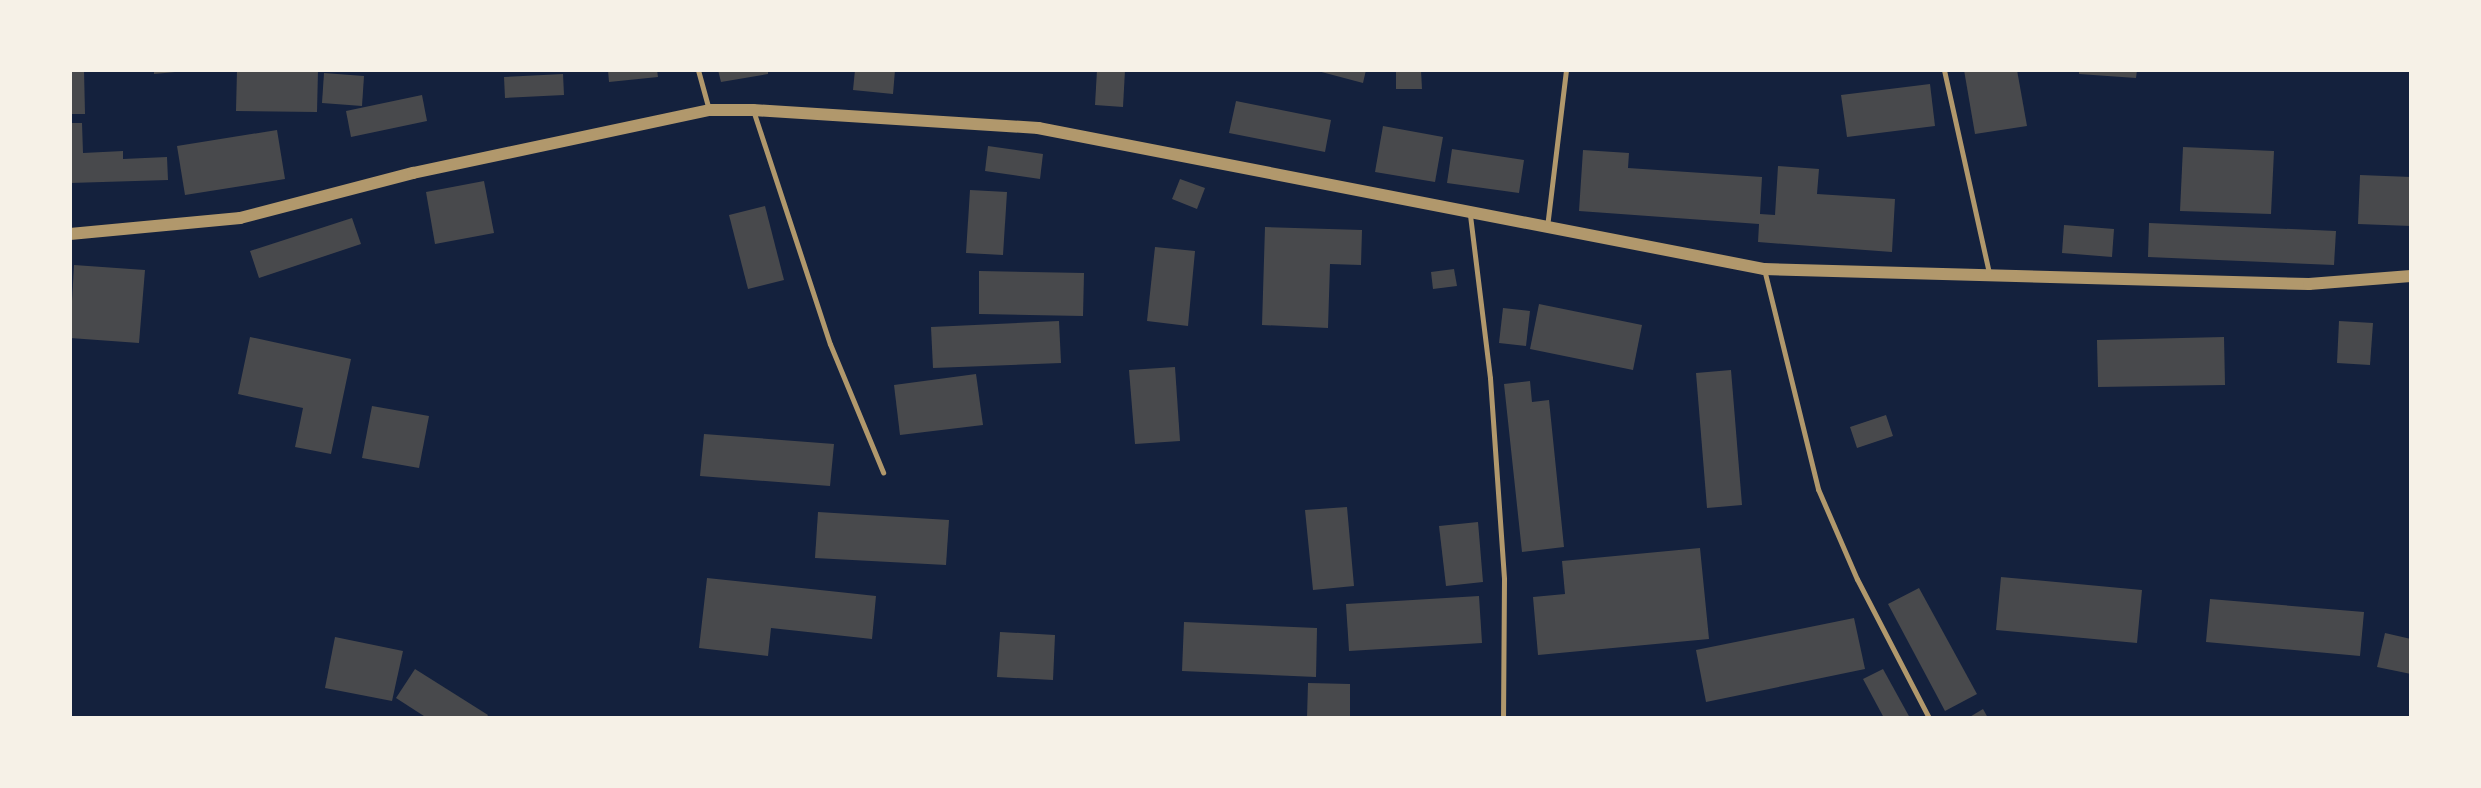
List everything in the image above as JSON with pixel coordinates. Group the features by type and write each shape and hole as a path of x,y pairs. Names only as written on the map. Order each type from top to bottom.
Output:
{"street":[{"path":"70,233 240,218 413,173 709,110 753,110 1038,128 1469,215 1764,270 1989,273 2309,284 2411,276"}],"lane":[{"path":"698,70 709,110"},
{"path":"1547,229 1566,70"},
{"path":"1944,70 1989,273"},
{"path":"753,110 830,344 883,472"},
{"path":"1469,215 1490,379 1504,579 1503,718"},
{"path":"1764,270 1818,489 1857,579 1930,718"}],"building":[{"path":"70,70 84,70 85,114 70,114"},
{"path":"154,70 175,70 175,72 154,74"},
{"path":"237,70 318,70 317,112 236,111"},
{"path":"608,70 657,70 658,77 609,82"},
{"path":"718,70 768,70 768,74 721,82"},
{"path":"855,70 895,70 893,94 853,90"},
{"path":"1097,70 1125,70 1123,107 1095,105"},
{"path":"1314,70 1366,70 1363,83"},
{"path":"1396,70 1421,70 1422,89 1396,89"},
{"path":"1964,70 2017,70 2027,126 1975,134"},
{"path":"2079,70 2137,70 2136,78 2079,74"},
{"path":"324,73 364,76 362,106 322,103"},
{"path":"563,74 564,95 505,98 504,77"},
{"path":"1930,84 1935,126 1847,137 1841,95"},
{"path":"422,95 427,121 351,137 346,111"},
{"path":"1236,101 1331,120 1325,152 1229,133"},
{"path":"70,123 82,123 83,153 123,151 123,159 167,157 168,180 70,183"},
{"path":"1383,126 1443,137 1435,182 1375,172"},
{"path":"277,130 285,179 185,195 177,146"},
{"path":"988,146 1043,154 1040,179 985,171"},
{"path":"2183,147 2274,151 2271,214 2180,211"},
{"path":"1452,149 1524,160 1519,193 1447,183"},
{"path":"1583,150 1629,153 1628,168 1762,177 1760,214 1775,215 1778,166 1819,169 1817,194 1895,199 1892,252 1758,242 1759,224 1579,211"},
{"path":"2360,175 2411,177 2411,226 2358,224"},
{"path":"1180,179 1205,188 1197,209 1172,199"},
{"path":"484,181 494,233 435,244 426,192"},
{"path":"970,190 1007,192 1003,255 966,253"},
{"path":"765,206 784,280 748,289 729,215"},
{"path":"352,218 361,244 259,278 250,251"},
{"path":"2149,223 2336,231 2334,265 2148,257"},
{"path":"2064,225 2114,229 2112,257 2062,253"},
{"path":"1265,227 1362,230 1361,265 1330,264 1328,328 1262,325"},
{"path":"1155,247 1195,251 1188,326 1147,321"},
{"path":"74,265 145,270 139,343 70,338"},
{"path":"1454,269 1457,286 1433,289 1431,272"},
{"path":"979,271 1084,273 1083,316 979,314"},
{"path":"1539,304 1642,325 1633,370 1530,349"},
{"path":"1503,308 1530,311 1526,346 1499,343"},
{"path":"1059,321 1061,363 933,368 931,327"},
{"path":"2339,321 2373,323 2370,365 2337,363"},
{"path":"250,337 351,359 331,454 295,447 303,408 238,394"},
{"path":"2224,337 2225,385 2098,387 2097,340"},
{"path":"1175,367 1180,441 1135,444 1129,370"},
{"path":"1731,370 1742,505 1707,508 1696,373"},
{"path":"976,374 983,425 900,435 894,385"},
{"path":"1530,381 1532,402 1549,400 1564,547 1522,552 1504,384"},
{"path":"372,406 429,416 419,468 362,458"},
{"path":"1886,415 1893,436 1857,448 1850,427"},
{"path":"704,434 834,444 830,486 700,476"},
{"path":"1347,507 1354,586 1313,590 1305,510"},
{"path":"818,512 949,520 946,565 815,558"},
{"path":"1478,522 1483,582 1446,586 1439,526"},
{"path":"1700,548 1709,639 1538,655 1533,597 1565,594 1562,561"},
{"path":"2001,577 2142,590 2137,643 1996,630"},
{"path":"707,578 876,596 872,639 771,628 768,656 699,648"},
{"path":"1919,588 1977,694 1945,711 1888,604"},
{"path":"1479,596 1482,643 1349,651 1346,604"},
{"path":"2210,599 2364,612 2360,656 2206,642"},
{"path":"1854,618 1865,669 1706,702 1696,650"},
{"path":"1184,622 1317,628 1316,677 1182,671"},
{"path":"1000,632 1055,635 1053,680 997,677"},
{"path":"2385,633 2411,639 2411,674 2377,667"},
{"path":"335,637 403,651 392,701 325,688"},
{"path":"415,669 488,715 486,718 427,718 396,698"},
{"path":"1883,669 1910,718 1884,718 1863,679"},
{"path":"1308,683 1350,684 1350,718 1307,718"},
{"path":"1983,709 1988,718 1968,718"}]}
